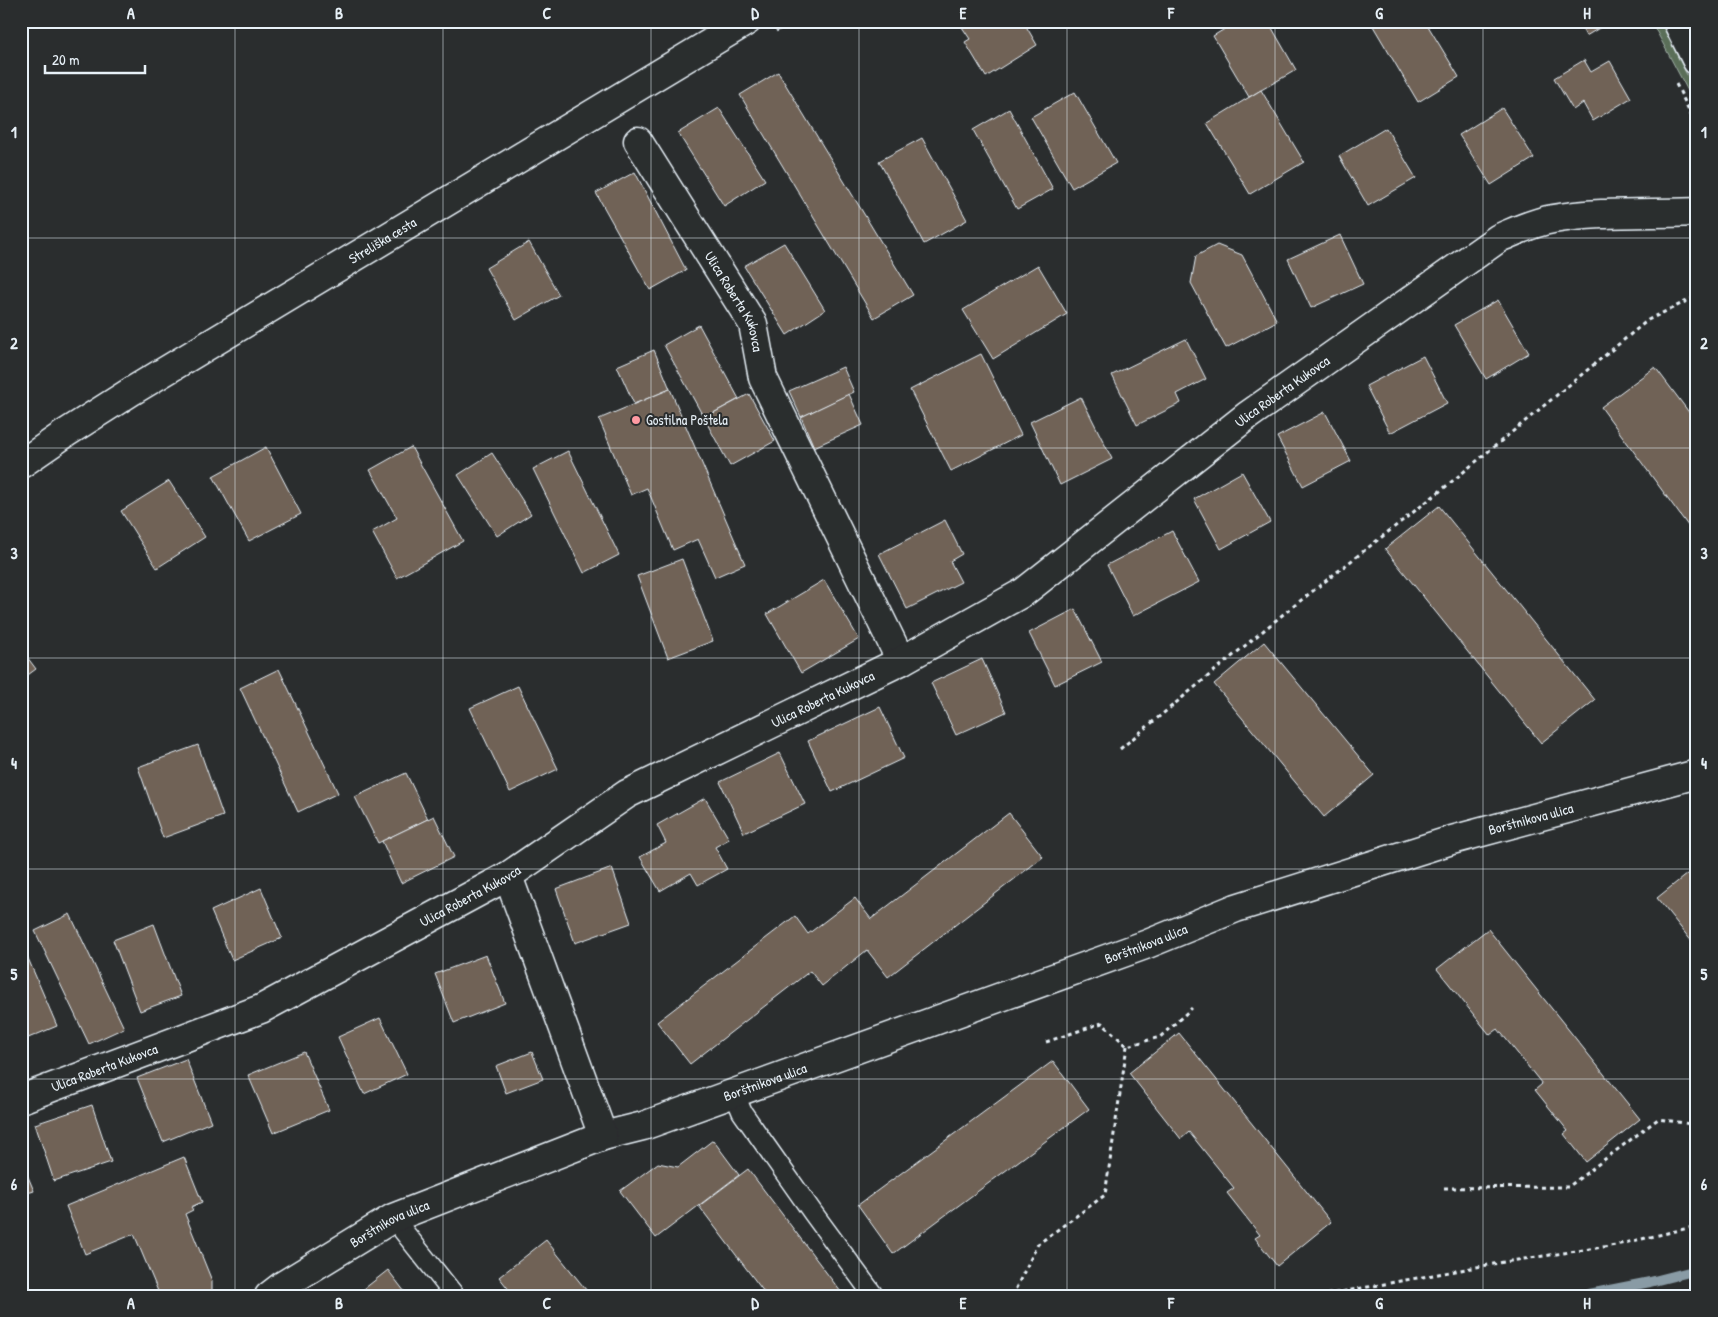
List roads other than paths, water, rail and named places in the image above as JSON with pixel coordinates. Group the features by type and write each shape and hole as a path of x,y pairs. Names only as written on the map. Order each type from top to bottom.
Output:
{"street":[{"name":"Streliška cesta","path":"21,464 132,391 747,21"},
{"path":"1677,21 1697,61"},
{"name":"Ulica Roberta Kukovca","path":"638,141 753,324 763,378 901,661"},
{"name":"Ulica Roberta Kukovca","path":"21,1099 261,1009 508,876 627,794 901,661 1024,592 1247,416 1499,238 1524,227 1552,219 1579,216 1697,212"},
{"name":"Borštnikova ulica","path":"269,1296 282,1286 394,1218 603,1136 644,1126 1145,945 1236,908 1452,840 1697,774"},
{"path":"508,876 603,1136"}],"lane":[{"path":"734,1093 742,1112 823,1228 874,1296"},
{"path":"394,1218 455,1296"}],"waterway":[{"path":"1579,1296 1650,1282 1697,1270"}],"place":[{"name":"Gostilna Poštela","path":"636,420"}]}
